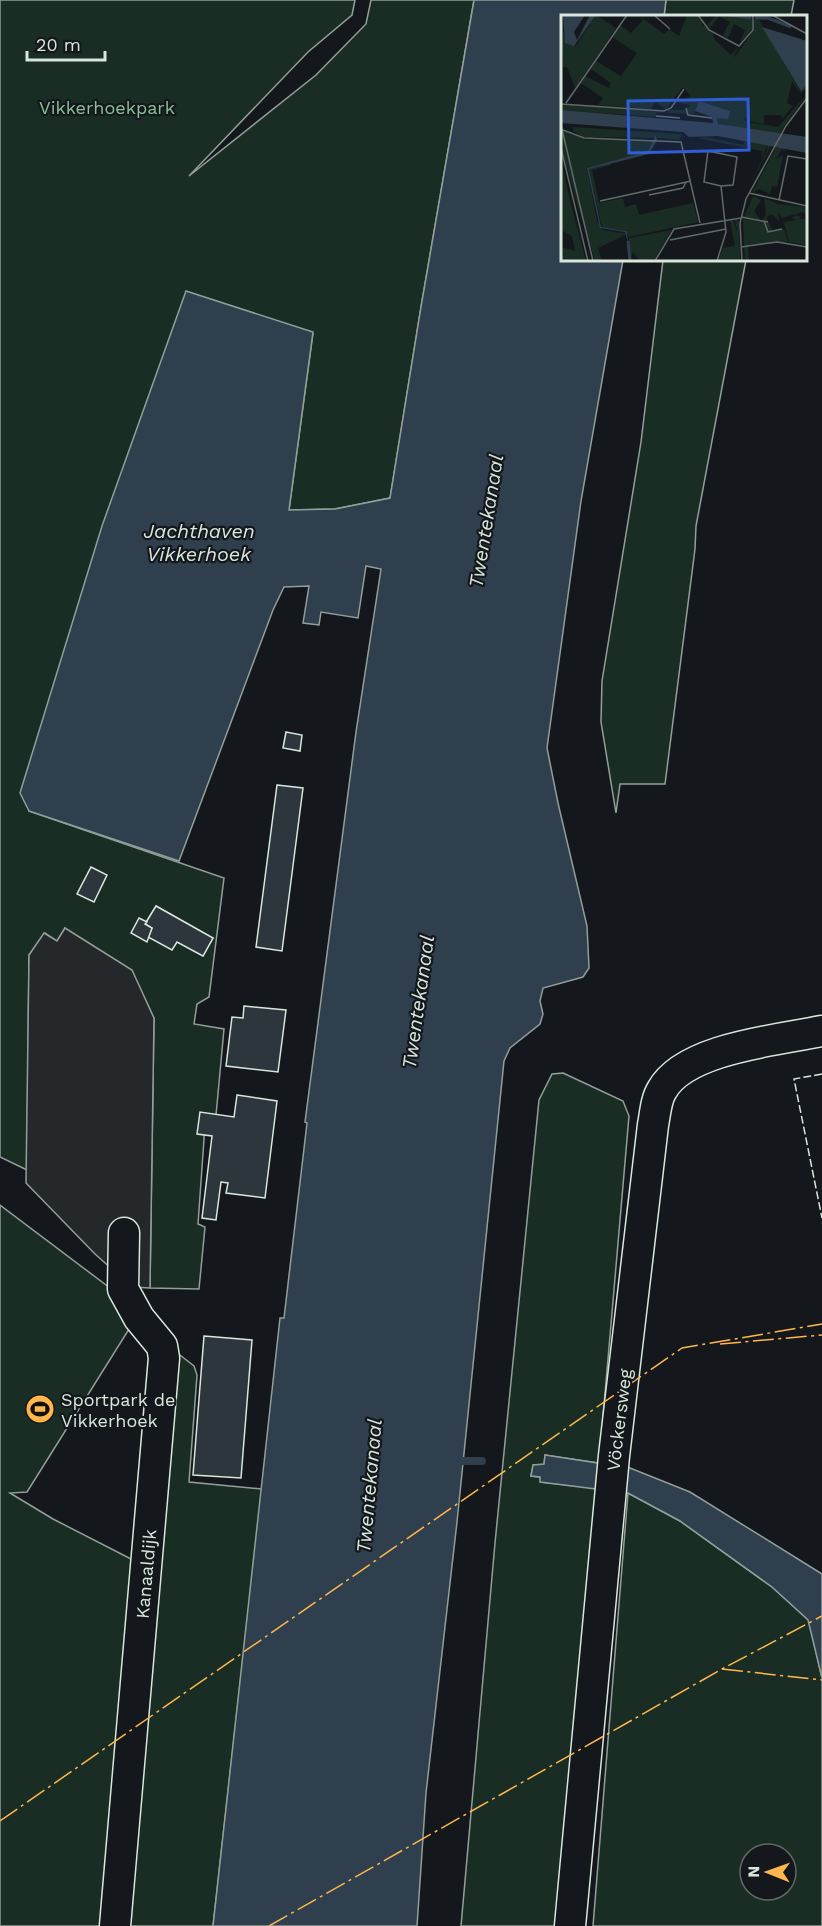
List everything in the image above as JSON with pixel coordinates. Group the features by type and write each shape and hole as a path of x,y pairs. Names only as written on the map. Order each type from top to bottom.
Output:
{"street":[{"name":"Vöckersweg","path":"570,1926 614,1456 652,1125 662,1090 674,1075 692,1062 720,1051 822,1031"},
{"name":"Kanaaldijk","path":"115,1926 164,1358 162,1346 139,1318 123,1289 124,1233"}],"green space":[{"name":"Vikkerhoekpark","path":"0,0 355,0 352,15 308,52 189,176 316,75 366,24 371,0 474,0 390,498 335,509 289,510 313,333 29,811 224,878 209,997 197,1004 194,1024 224,1029 215,1126 205,1125 198,1224 205,1227 199,1289 150,1288 154,1018 65,928 57,941 45,933 29,955 27,1170 0,1157","holes":["156,906 213,938 203,956 145,924"]},
{"path":"666,0 794,0 791,15 664,15"},
{"path":"663,261 746,261 696,526 665,784 620,784 616,813 601,722 602,681 641,442"},
{"path":"563,1073 623,1101 629,1116 599,1463 545,1455 544,1465 533,1465 531,1476 540,1477 541,1482 597,1488 557,1926 461,1926 495,1543 539,1100 552,1074"},
{"path":"0,1205 110,1288 131,1326 27,1492 10,1493 53,1519 133,1560 102,1926 0,1926"},
{"path":"176,1352 194,1366 197,1375 189,1482 262,1489 213,1926 127,1926"},
{"path":"628,1493 680,1521 772,1587 809,1620 822,1678 822,1926 593,1926"}],"shaded area":[{"path":"65,928 132,970 154,1018 150,1288 132,1287 95,1254 26,1183 29,955 44,933 57,941"}],"water":[{"path":"474,0 666,0 664,15 561,15 561,261 623,261 581,501 547,748 587,926 589,968 583,977 543,988 540,1001 543,1014 540,1024 510,1048 504,1061 457,1522 426,1793 417,1926 213,1926 280,1318 284,1318 307,1123 305,1122 356,732 381,569 366,566 358,618 321,612 319,625 303,623 309,586 284,587 273,610 179,861 29,811 20,793 102,526 186,291 313,332 289,510 335,509 390,498"},
{"path":"545,1455 630,1468 690,1492 822,1574 822,1678 808,1620 772,1587 680,1521 628,1493 540,1482 540,1477 531,1476 533,1465 544,1464"}],"building":[{"path":"286,732 302,735 300,751 283,748"},
{"path":"277,785 303,788 282,951 256,947"},
{"path":"91,867 107,875 94,902 77,894"},
{"path":"156,906 213,938 203,956 177,942 172,950 148,937 152,928 145,924"},
{"path":"139,918 152,928 147,942 131,933"},
{"path":"244,1006 286,1010 278,1072 226,1066 232,1017 243,1018"},
{"path":"237,1095 277,1101 265,1198 226,1193 228,1183 221,1182 216,1220 202,1218 212,1136 197,1134 200,1112 234,1117"},
{"path":"204,1336 252,1340 241,1478 193,1475"}],"waterway":[{"path":"462,1461 482,1461"}],"fence":[{"path":"822,1074 794,1079 822,1218"}],"power":[{"path":"0,1821 682,1348 822,1324"},
{"path":"720,1344 822,1335"},
{"path":"269,1926 722,1669 822,1616"},
{"path":"722,1669 822,1680"}],"place":[{"name":"Sportpark de Vikkerhoek","path":"40,1409"}],"water label":[{"name":"Twentekanaal","path":"486,521"},
{"name":"Jachthaven Vikkerhoek","path":"199,542"},
{"name":"Twentekanaal","path":"418,1002"},
{"name":"Twentekanaal","path":"369,1486"}]}
